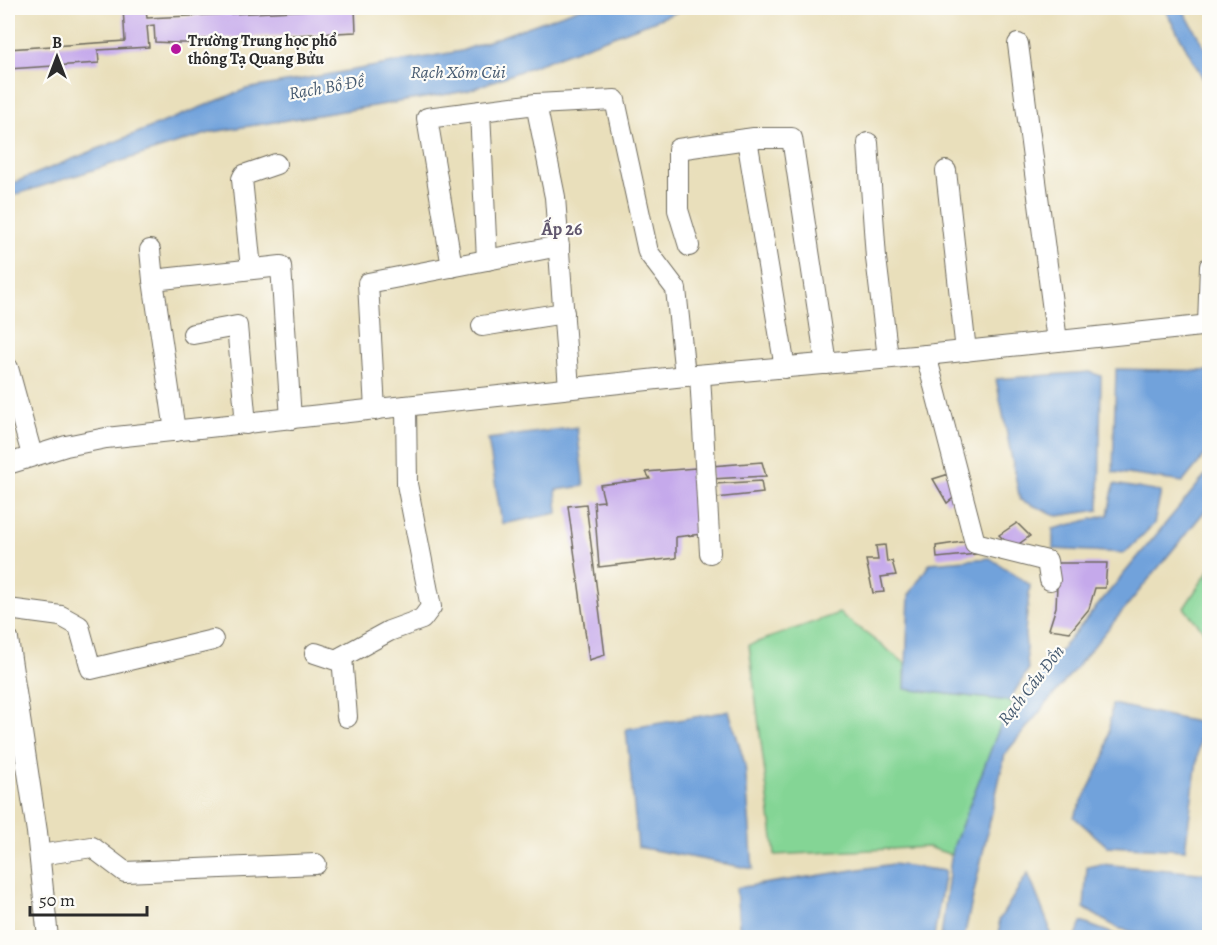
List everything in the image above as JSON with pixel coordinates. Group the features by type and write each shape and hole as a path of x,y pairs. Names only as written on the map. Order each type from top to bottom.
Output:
{"street":[{"path":"1018,44 1057,341"},
{"path":"452,267 427,118 536,104 615,100 648,252 676,289 692,376 710,553"},
{"path":"536,104 555,197 569,388"},
{"path":"480,111 487,260"},
{"path":"689,246 678,210 678,149 747,139 792,138 826,364"},
{"path":"747,139 785,368"},
{"path":"868,143 876,258 888,358"},
{"path":"251,269 242,179 243,175 276,165"},
{"path":"946,171 966,351"},
{"path":"375,410 368,283 559,246"},
{"path":"150,250 175,431"},
{"path":"153,280 281,266 291,419"},
{"path":"8,464 32,455 106,438 569,388 926,355 1209,325 1209,267"},
{"path":"482,326 564,313"},
{"path":"193,334 237,326 246,424"},
{"path":"926,355 975,543 1047,561 1050,580"},
{"path":"8,368 32,455"},
{"path":"315,653 336,660 388,631 422,619 430,607 407,484 406,406"},
{"path":"8,609 61,616 78,626 91,669 213,640"},
{"path":"8,639 40,855 48,938"},
{"path":"342,657 346,717"},
{"path":"40,855 92,847 125,872 316,864"}],"green space":[{"path":"1209,570 1210,637 1184,608"},
{"path":"839,613 905,663 905,689 1009,701 1015,705 1002,721 952,855 928,847 775,855 749,645"}],"water":[{"name":"Rạch Xóm Củi","path":"580,8 688,8 467,91 213,132 8,197 8,185 246,89 461,51"},
{"path":"1164,8 1182,8 1209,55 1209,89"},
{"path":"1116,369 1209,371 1209,450 1183,482 1113,472"},
{"path":"1090,372 1101,376 1099,510 1058,516 1020,500 996,379"},
{"path":"577,427 584,486 556,490 558,513 502,524 488,439"},
{"path":"1209,471 1209,506 1005,754 964,937 941,937 952,850 1002,721"},
{"path":"1114,484 1161,492 1154,524 1125,553 1053,549 1053,529 1108,515"},
{"path":"990,558 1030,585 1025,633 1028,670 1009,701 905,689 909,595 930,563"},
{"path":"1112,704 1202,723 1185,850 1107,846 1074,817 1106,754"},
{"path":"729,711 745,764 753,869 638,847 626,729"},
{"path":"893,864 945,871 934,937 740,937 736,888"},
{"path":"1101,864 1209,874 1209,937 1156,937 1117,928 1084,908 1087,867"},
{"path":"1028,873 1049,926 1050,937 1000,937 999,920"},
{"path":"1081,922 1122,937 1076,937"}],"building":[{"path":"123,8 146,8 147,18 355,8 356,32 187,40 188,43 174,43 155,42 154,25 147,26 149,47 98,50 99,63 8,69 8,49 125,41"},
{"path":"762,462 766,476 711,479 711,466"},
{"path":"696,468 702,534 676,537 676,558 599,567 594,502 604,501 600,485 650,479 646,472"},
{"path":"949,474 957,495 947,503 933,479"},
{"path":"761,481 763,493 716,498 714,484"},
{"path":"586,504 605,655 589,660 568,506"},
{"path":"1017,523 1030,536 1013,548 999,535"},
{"path":"969,541 976,554 937,558 936,546"},
{"path":"885,545 887,562 892,561 896,575 881,577 884,592 873,593 866,560 878,560 876,546"},
{"path":"1058,563 1107,563 1105,588 1095,588 1089,609 1070,632 1049,629 1056,607"}],"place":[{"name":"Trường Trung học phổ thông Tạ Quang Bửu","path":"176,49"}],"district":[{"name":"Ấp 26","path":"562,229"}],"water label":[{"name":"Rạch Bồ Đề","path":"326,87"},
{"name":"Rạch Cầu Đồn","path":"1031,685"}]}
